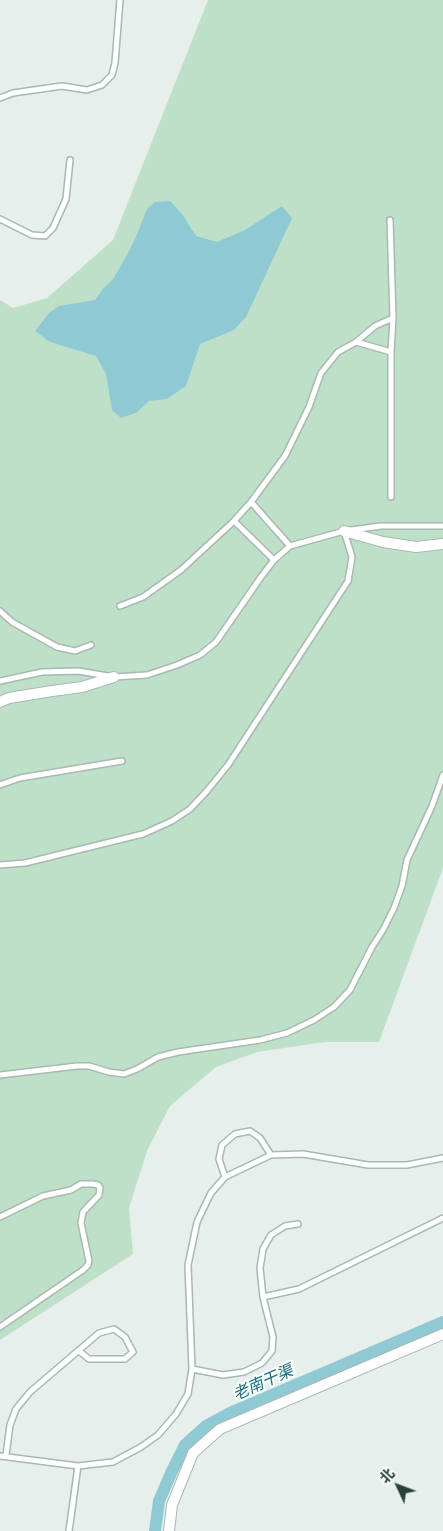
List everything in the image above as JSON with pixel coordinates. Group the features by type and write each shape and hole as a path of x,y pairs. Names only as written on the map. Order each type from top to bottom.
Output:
{"street":[{"path":"344,531 383,542 416,547 443,544"},
{"path":"0,702 10,698 82,687 114,677"},
{"path":"169,1531 172,1505 193,1453 220,1429 443,1334"}],"lane":[{"path":"0,98 13,93 62,86 87,90 102,85 112,75 115,63 120,0"},
{"path":"0,219 32,236 45,236 53,228 66,199 70,160"},
{"path":"390,220 394,318 391,352 391,497"},
{"path":"120,606 143,597 181,570 234,521 251,502 285,456 309,407 321,374 338,352 356,342 375,326 394,318"},
{"path":"356,342 391,352"},
{"path":"251,502 290,546"},
{"path":"234,521 274,560"},
{"path":"0,681 42,672 78,671 114,677 147,674 177,665 200,655 216,642 274,560 290,546 344,531 381,526 443,526"},
{"path":"0,865 25,863 144,834 172,821 190,809 228,765 348,580 352,557 344,531"},
{"path":"0,611 12,622 57,647 75,651 91,645"},
{"path":"0,786 20,778 122,760"},
{"path":"0,1075 77,1066 89,1066 124,1074 138,1069 158,1057 178,1052 260,1040 287,1033 314,1020 334,1007 350,990 394,908 402,886 407,860 432,806 443,775"},
{"path":"225,1177 219,1159 222,1145 235,1134 250,1131 260,1138 270,1155"},
{"path":"79,1351 89,1359 125,1360 133,1352 125,1337 114,1329 99,1333 30,1392 16,1409 10,1425 3,1456 78,1466 113,1462 141,1448 158,1435 176,1414 188,1394 192,1369 188,1265 197,1222 211,1193 225,1177 270,1155 303,1154 368,1166 407,1165 443,1158"},
{"path":"0,1217 43,1196 71,1190 81,1184 98,1185 100,1188 99,1195 83,1212 81,1223 89,1261 88,1265 0,1327"},
{"path":"263,1297 299,1289 443,1218"},
{"path":"192,1369 223,1375 244,1372 262,1363 272,1351 273,1338 263,1297 260,1268 263,1248 271,1235 285,1226 298,1224"},
{"path":"69,1531 78,1466"}],"green space":[{"path":"208,0 443,0 443,868 379,1042 325,1042 257,1052 216,1067 170,1106 147,1151 129,1208 133,1254 0,1340 0,300 13,308 47,298 113,240"}],"water":[{"path":"170,201 182,214 196,236 217,242 245,230 282,206 292,218 246,317 234,330 200,344 186,386 167,399 149,401 136,413 121,418 112,410 106,374 96,356 50,342 35,331 49,313 59,306 95,300 113,279 127,255 147,209 155,202"}],"waterway":[{"name":"老南干渠","path":"155,1531 159,1501 172,1471 185,1445 206,1426 230,1413 443,1322"}]}
